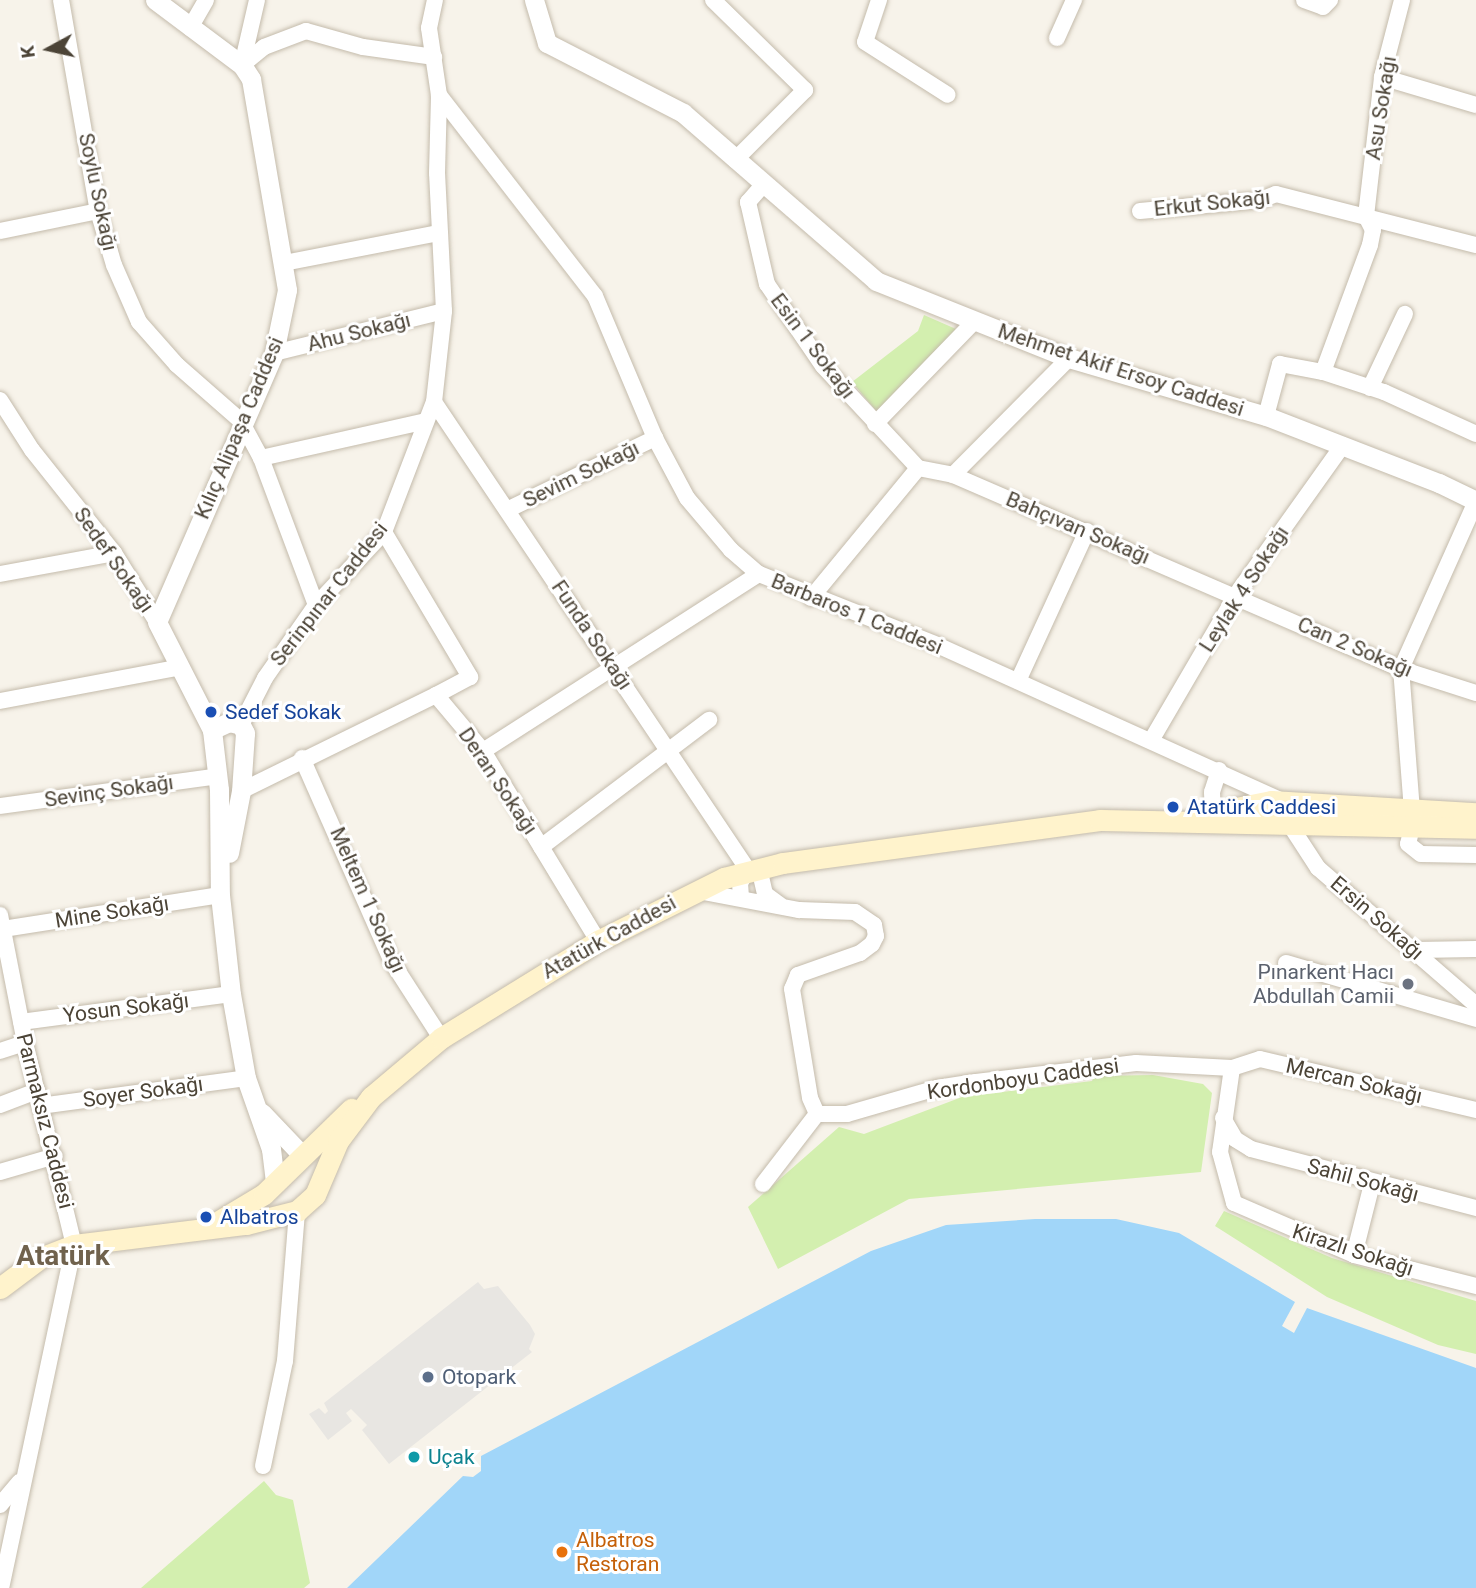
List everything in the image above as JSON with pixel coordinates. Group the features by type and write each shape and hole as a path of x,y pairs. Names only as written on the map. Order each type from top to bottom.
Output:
{"main road":[{"path":"1286,812 1412,819 1476,828"},
{"name":"Atatürk Caddesi","path":"371,1097 441,1038 598,940 692,891 753,869 1100,820 1213,820 1286,812"},
{"path":"1412,819 1476,813"},
{"path":"208,1226 247,1208 358,1104 371,1097"},
{"path":"0,1288 40,1258 74,1245 208,1226 246,1224 297,1211 315,1195 338,1141 371,1097"},
{"path":"302,1155 316,1162 321,1181"},
{"path":"275,1182 289,1206 297,1211"}],"street":[{"name":"Soylu Sokağı","path":"61,0 98,211 114,265 139,322 177,365 241,421"},
{"path":"155,0 242,65"},
{"path":"190,28 206,0"},
{"path":"242,65 257,0"},
{"name":"Serinpınar Caddesi","path":"241,725 264,678 316,605 384,532 433,402 444,312 439,233 439,95 429,28 435,0"},
{"name":"Mehmet Akif Ersoy Caddesi","path":"534,0 547,43 683,113 762,185 876,281 1069,358 1266,416 1343,444 1476,501"},
{"path":"713,0 805,90 736,160"},
{"path":"879,0 865,42 948,95"},
{"path":"1057,38 1074,0"},
{"path":"1304,0 1323,7 1330,0"},
{"name":"Asu Sokağı","path":"1323,372 1373,230 1366,216 1382,77 1402,0"},
{"path":"242,65 264,47 306,31 363,47 434,57"},
{"name":"Kılıç Alipaşa Caddesi","path":"158,622 241,421 274,353 287,290 259,107 242,65"},
{"path":"1382,77 1476,106"},
{"name":"Barbaros 1 Caddesi","path":"439,95 595,296 655,438 687,498 731,550 759,575 811,598 937,645 1152,738 1219,771 1286,812"},
{"name":"Esin 1 Sokağı","path":"762,185 748,202 766,284 823,366 875,425 918,468"},
{"name":"Erkut Sokağı","path":"1140,211 1261,200 1276,194 1476,246"},
{"path":"0,231 98,211"},
{"path":"284,263 439,233"},
{"name":"Ahu Sokağı","path":"274,353 444,312"},
{"path":"1370,388 1405,314"},
{"path":"875,425 974,322"},
{"path":"953,475 1069,358"},
{"path":"1266,416 1280,364 1323,372 1370,388 1476,434"},
{"name":"Sedef Sokağı","path":"0,400 32,450 114,553 158,622 212,730"},
{"name":"Funda Sokağı","path":"433,402 615,667 667,748 753,869 765,894 782,907"},
{"path":"241,421 261,458 316,605"},
{"path":"261,458 426,421"},
{"name":"Sevim Sokağı","path":"507,510 655,438"},
{"name":"Leylak 4 Sokağı","path":"1152,738 1236,595 1343,444"},
{"path":"811,598 918,468"},
{"name":"Bahçıvan Sokağı","path":"918,468 953,475 1236,595"},
{"path":"1476,501 1401,669 1412,819 1408,844 1421,854 1476,855"},
{"path":"1018,681 1087,531"},
{"path":"241,791 302,758 470,677 384,532"},
{"path":"0,574 114,553"},
{"path":"483,751 759,575"},
{"name":"Can 2 Sokağı","path":"1236,595 1401,669 1476,693"},
{"path":"0,701 181,667"},
{"name":"Deran Sokağı","path":"436,695 483,751 598,940"},
{"path":"541,847 667,748 709,720"},
{"path":"220,895 241,791 244,753 241,725 229,722 212,730 218,774 220,895 246,1078 271,1149 275,1182"},
{"path":"218,774 228,759 244,753"},
{"name":"Meltem 1 Sokağı","path":"302,758 392,962 441,1038"},
{"path":"1190,820 1212,792 1219,771"},
{"path":"218,774 241,791"},
{"name":"Sevinç Sokağı","path":"0,806 218,774"},
{"path":"1212,792 1213,820"},
{"name":"Ersin Sokağı","path":"1286,812 1318,868 1416,950 1476,1005"},
{"path":"741,896 740,883 753,869"},
{"path":"692,891 741,896 782,907 855,912 867,917 876,936 860,953 798,975 792,989 810,1098 817,1114 763,1184"},
{"name":"Mine Sokağı","path":"1,922 220,895"},
{"name":"Parmaksız Caddesi","path":"1,922 25,1043 55,1156 74,1245"},
{"path":"1416,950 1476,949"},
{"path":"1286,962 1476,1019"},
{"name":"Yosun Sokağı","path":"21,1022 232,994"},
{"path":"0,1051 25,1043"},
{"name":"Mercan Sokağı","path":"1232,1068 1259,1059 1476,1110"},
{"name":"Kordonboyu Caddesi","path":"817,1114 847,1114 937,1088 1136,1063 1232,1068"},
{"path":"1230,1181 1220,1152 1232,1068"},
{"name":"Soyer Sokağı","path":"0,1105 38,1098 246,1078"},
{"path":"257,1107 302,1155"},
{"path":"1223,1118 1235,1139 1251,1149 1237,1159 1230,1181"},
{"name":"Sahil Sokağı","path":"1251,1149 1371,1184 1476,1208"},
{"path":"0,1172 55,1156"},
{"name":"Kirazlı Sokağı","path":"1230,1181 1234,1203 1354,1255 1476,1286"},
{"path":"1354,1255 1371,1184"},
{"path":"263,1466 285,1361 297,1211"},
{"path":"1,1588 3,1554 74,1245"},
{"path":"0,1505 21,1480"},
{"path":"0,1530 3,1554"}],"green space":[{"path":"924,315 956,329 877,412 852,382 918,331"},
{"path":"1153,1075 1203,1084 1212,1093 1201,1172 909,1199 778,1269 748,1207 839,1127 864,1134 962,1097 1092,1081 1094,1076"},
{"path":"1224,1211 1332,1258 1476,1301 1476,1354 1438,1345 1327,1297 1215,1226"},
{"path":"264,1481 276,1495 293,1500 310,1583 304,1588 141,1588"}],"shaded area":[{"name":"Otopark","path":"478,1282 484,1289 498,1286 530,1325 535,1334 529,1349 532,1352 389,1464 362,1430 367,1425 351,1409 346,1413 352,1421 328,1440 309,1414 319,1408 325,1414 328,1411 324,1403"}],"water":[{"path":"1035,1219 1116,1219 1179,1233 1295,1302 1282,1326 1294,1333 1307,1308 1476,1368 1476,1588 347,1588 463,1476 473,1477 481,1471 481,1456 871,1251 946,1225"}],"place":[{"name":"Sedef Sokak","path":"211,712"},
{"name":"Atatürk Caddesi","path":"1173,807"},
{"name":"Pınarkent Hacı Abdullah Camii","path":"1408,984"},
{"name":"Albatros","path":"206,1217"},
{"name":"Otopark","path":"428,1377"},
{"name":"Uçak","path":"414,1457"},
{"name":"Albatros Restoran","path":"562,1552"}],"district":[{"name":"Atatürk","path":"63,1256"}]}
